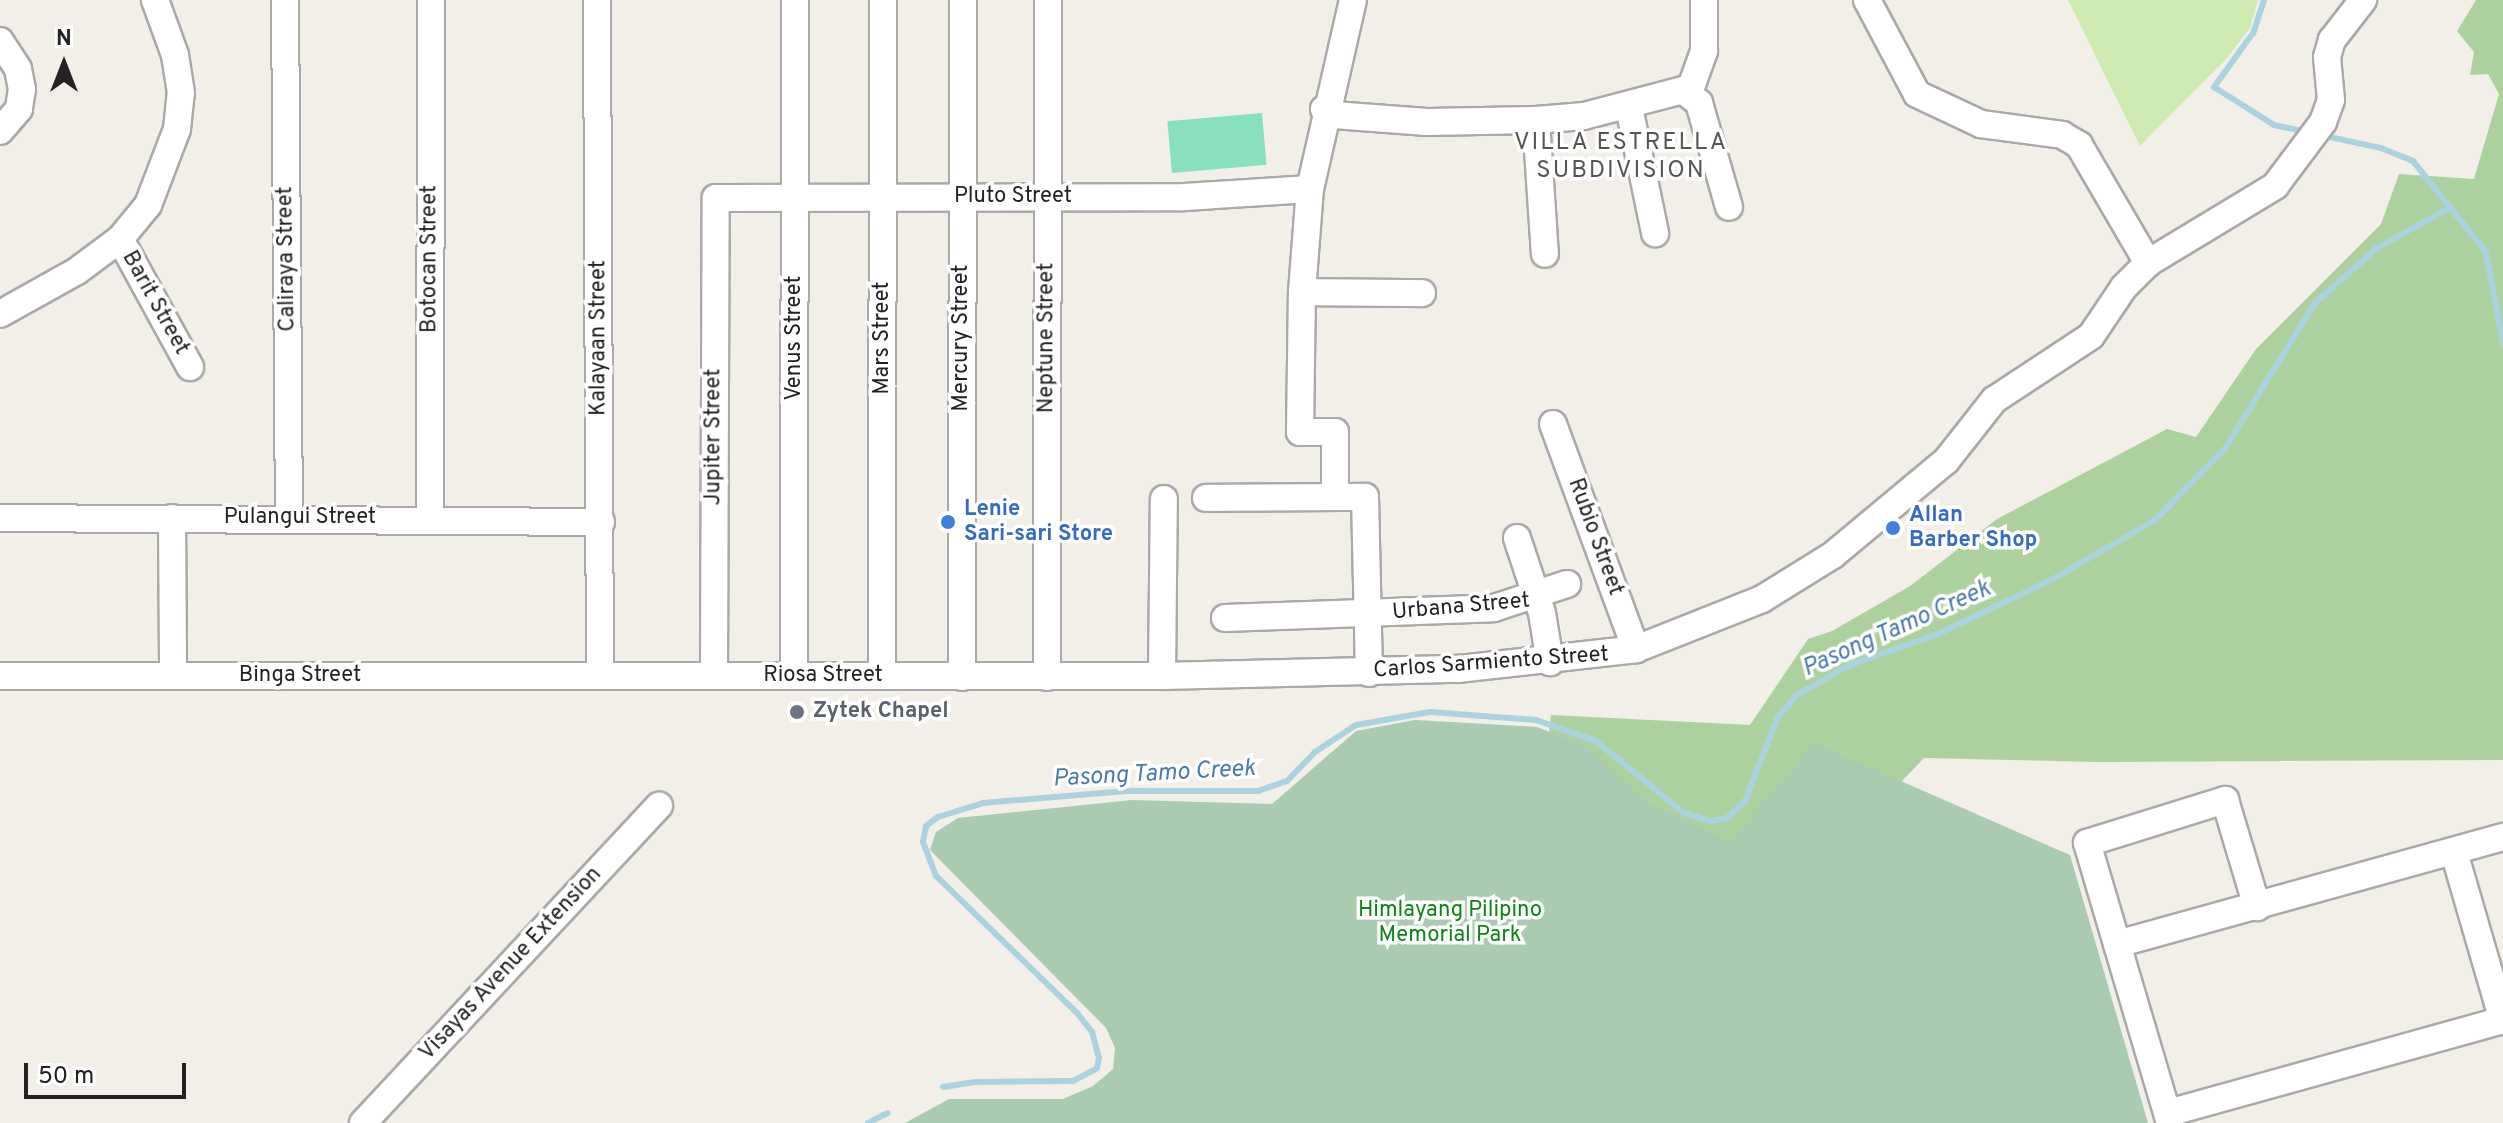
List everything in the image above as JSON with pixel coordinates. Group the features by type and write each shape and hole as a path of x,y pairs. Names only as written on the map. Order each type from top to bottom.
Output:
{"street":[{"path":"0,314 77,271 120,239 148,205 177,129 181,93 175,55 155,0"},
{"name":"Caliraya Street","path":"285,0 289,518"},
{"name":"Botocan Street","path":"430,517 431,0"},
{"name":"Kalayaan Street","path":"597,0 600,676"},
{"name":"Venus Street","path":"794,676 795,0"},
{"name":"Mars Street","path":"882,676 883,0"},
{"name":"Mercury Street","path":"962,677 963,0"},
{"name":"Neptune Street","path":"1047,677 1048,0"},
{"path":"1335,497 1335,432 1300,432 1302,292 1310,189 1324,109 1353,0"},
{"path":"1689,93 1704,51 1704,0"},
{"path":"1867,0 1917,94 1981,124 2062,135 2079,145 2148,263"},
{"name":"Carlos Sarmiento Street","path":"1047,677 1369,673 1550,662 1636,649 1762,599 1833,555 1946,461 1994,400 2091,336 2124,287 2148,263 2237,213 2275,186 2323,122 2331,100 2327,57 2332,40 2363,0"},
{"path":"0,41 18,69 22,89 19,109 0,131"},
{"path":"1324,109 1334,115 1427,122 1536,120 1629,107 1677,90 1689,93 1699,103 1729,207"},
{"path":"1629,107 1655,233"},
{"path":"1536,120 1545,254"},
{"name":"Pluto Street","path":"716,198 1185,197 1310,189"},
{"name":"Jupiter Street","path":"714,676 716,198"},
{"name":"Barit Street","path":"120,239 190,367"},
{"path":"1302,292 1422,293"},
{"name":"Rubio Street","path":"1553,424 1636,649"},
{"path":"1206,498 1365,497 1369,673"},
{"path":"1162,676 1164,499"},
{"name":"Pulangui Street","path":"0,518 430,517 601,522"},
{"path":"172,518 173,676"},
{"path":"1517,538 1538,596 1567,584"},
{"name":"Urbana Street","path":"1225,618 1494,608 1538,596 1550,662"},
{"name":"Binga Street","path":"0,676 600,676"},
{"name":"Riosa Street","path":"600,676 1047,677"},
{"path":"2257,907 2225,800 2087,843 2169,1118 2503,1020 2454,852"},
{"name":"Visayas Avenue Extension","path":"363,1123 659,806"},
{"path":"2117,944 2503,837"}],"green space":[{"path":"2068,0 2258,0 2250,28 2227,58 2140,146"},
{"path":"2476,0 2503,0 2503,760 2098,762 1924,758 1902,781 1928,807 1697,871 1585,746 1549,732 1551,715 1750,725 1808,639 1832,631 1910,586 1997,519 2167,429 2196,437 2256,349 2381,224 2399,174 2474,179 2499,94 2488,74 2470,75 2474,52 2457,31"},
{"path":"1262,113 1267,165 1172,173 1167,121"},
{"name":"Himlayang Pilipino Memorial Park","path":"1415,720 1537,727 1586,746 1643,800 1730,842 1814,743 2070,855 2148,1123 905,1123 949,1099 1063,1099 1093,1086 1113,1069 1115,1048 1106,1028 930,850 936,832 958,818 1132,800 1272,804 1356,731"}],"waterway":[{"path":"2264,0 2253,33 2214,87 2274,125 2306,132"},
{"name":"Pasong Tamo Creek","path":"2320,135 2381,148 2413,161 2486,252 2503,344"},
{"name":"Pasong Tamo Creek","path":"943,1087 975,1082 1073,1081 1097,1068 1099,1058 1092,1032 1077,1013 936,876 923,842 926,826 938,817 983,803 1127,791 1258,791 1287,781 1315,752 1356,725 1430,712 1536,720 1596,741 1684,813 1710,821 1727,818 1745,801 1778,717 1797,695 1850,665 1938,634 2053,579 2155,520 2224,450 2315,303 2377,248 2451,207"},
{"name":"Pasong Tamo Creek","path":"868,1123 888,1113"}],"place":[{"name":"Lenie Sari-sari Store","path":"948,522"},
{"name":"Allan Barber Shop","path":"1893,528"},
{"name":"Zytek Chapel","path":"797,712"}],"district":[{"name":"VILLA ESTRELLA SUBDIVISION","path":"1621,158"}]}
